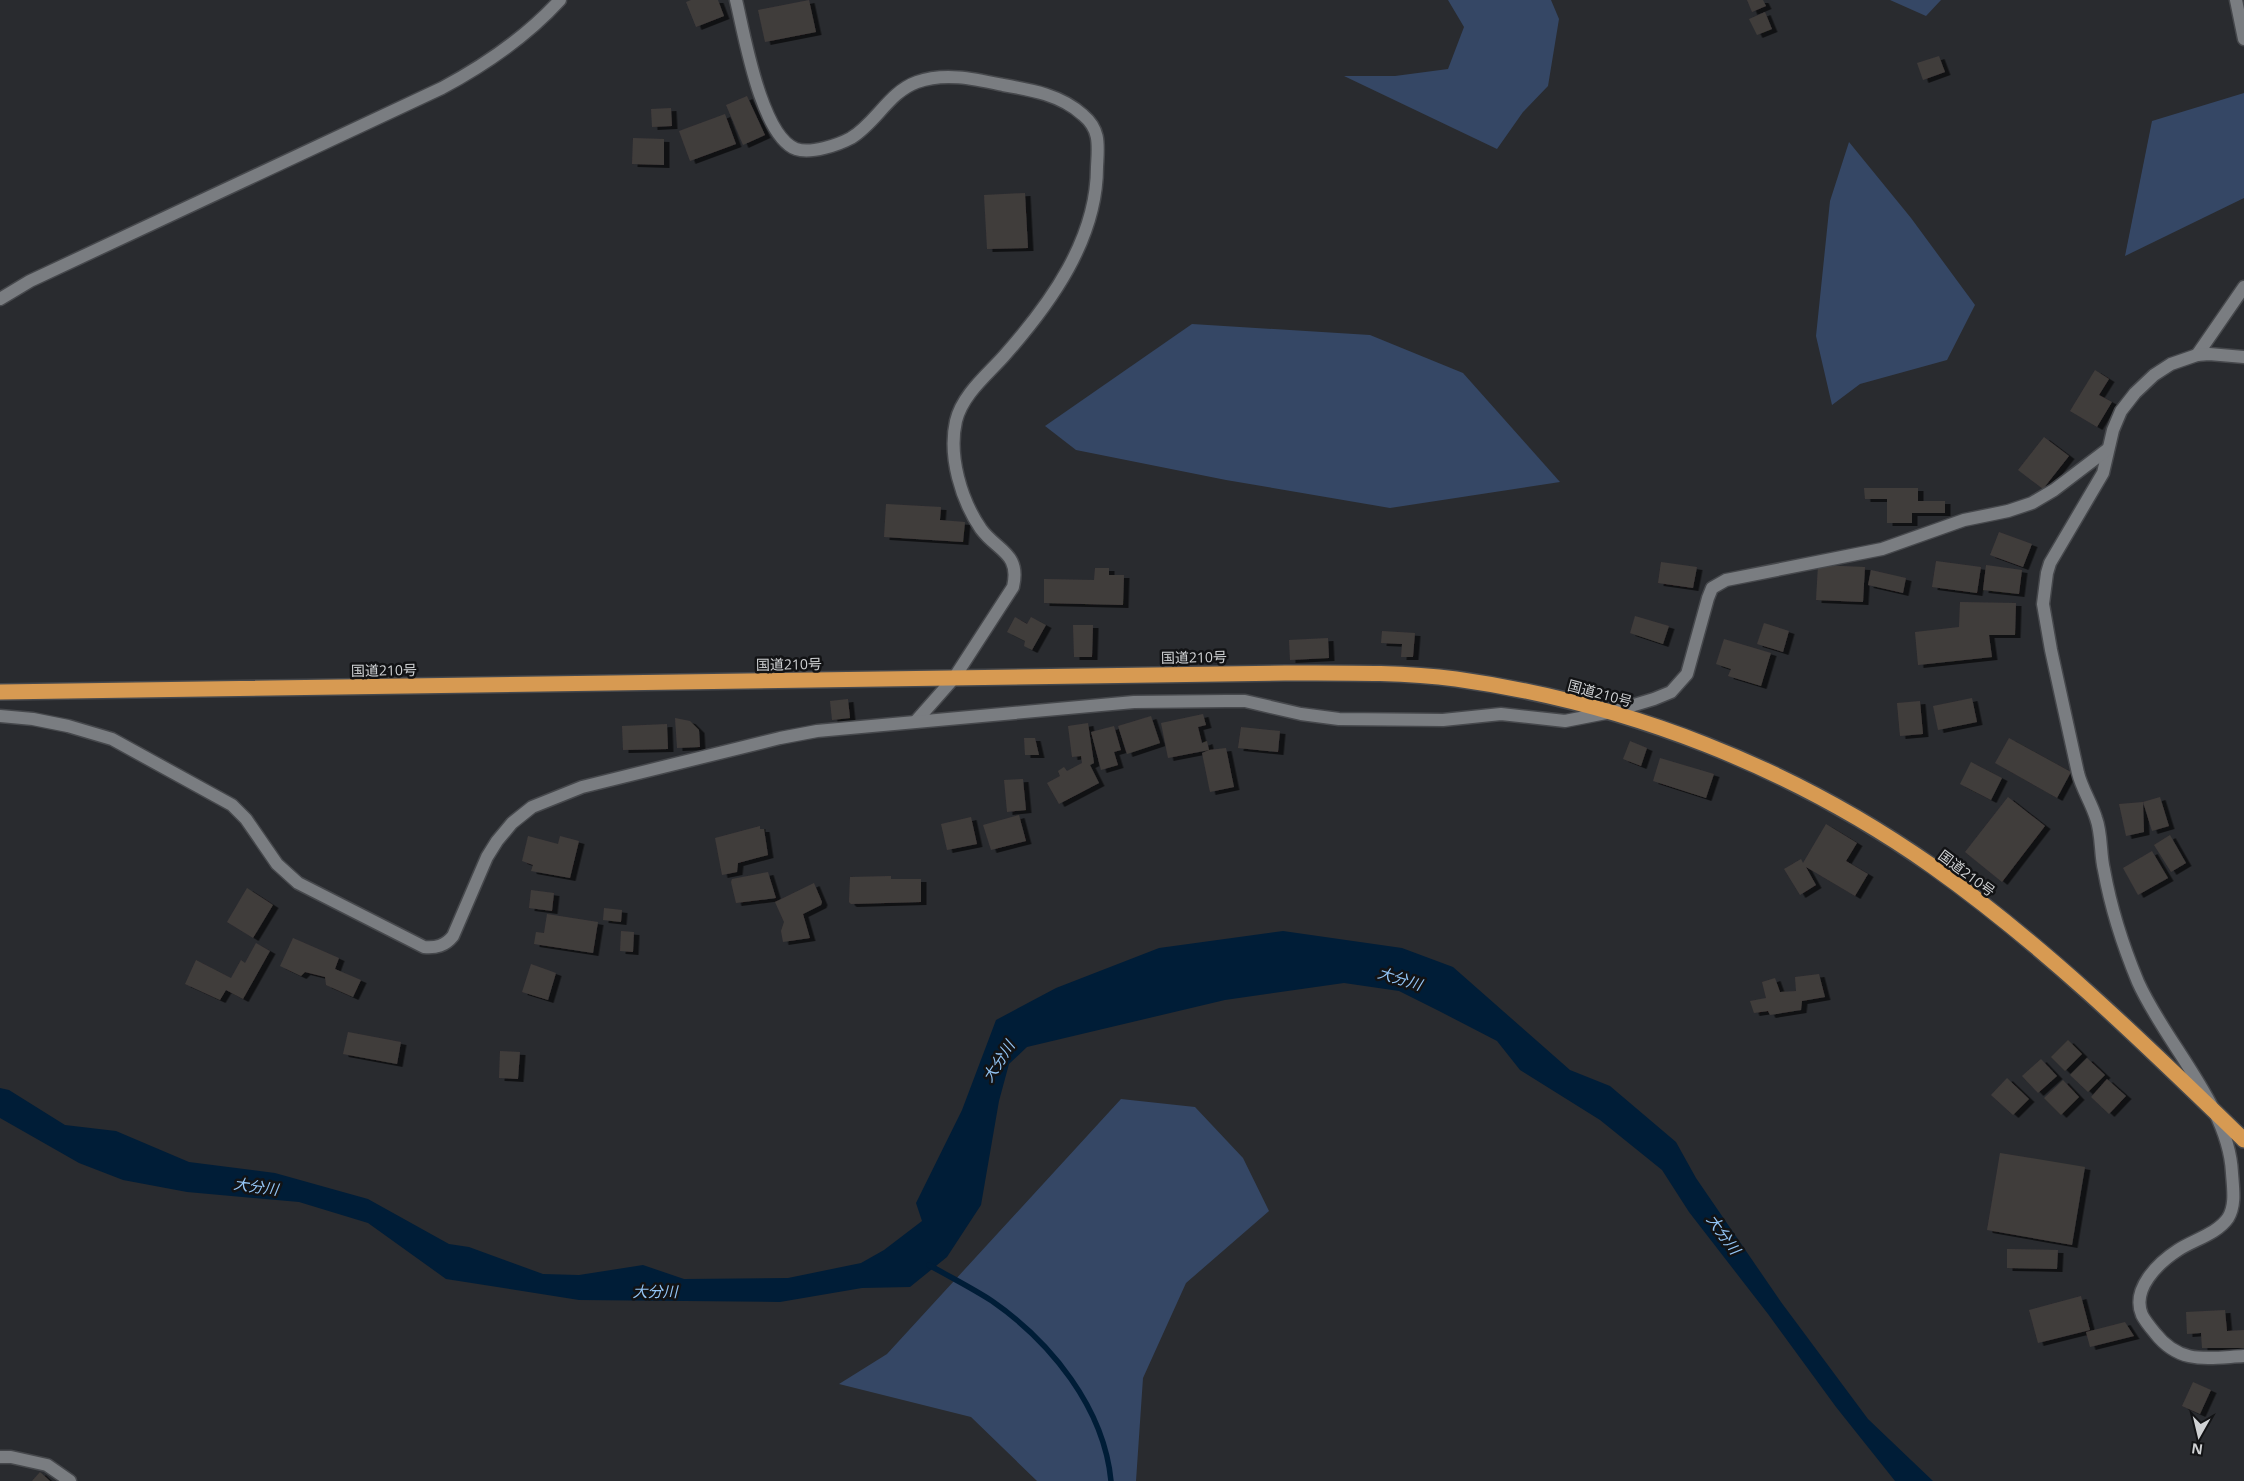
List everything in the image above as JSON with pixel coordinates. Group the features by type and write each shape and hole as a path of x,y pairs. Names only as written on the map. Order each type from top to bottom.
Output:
{"highway":[{"name":"国道210号","path":"0,692 1235,673 1414,675 1523,690 1612,712 1665,729 1725,752 1819,797 1887,836 1954,882 2062,970 2244,1140"}],"street":[{"path":"0,299 30,281 442,88 516,40 560,0"},
{"path":"736,0 754,81 761,100 782,137 796,148 825,147 851,138 868,125 893,98 916,82 944,76 973,79 1042,92 1071,104 1087,118 1098,135 1097,189 1083,240 1059,283 1023,335 967,397 957,418 954,454 961,484 978,524 986,535 1008,554 1016,572 1013,587 954,678 916,722"},
{"path":"2236,0 2244,39"},
{"path":"2197,355 2244,287"},
{"path":"2244,358 2209,354 2197,355 2171,364 2135,393 2121,411 2113,430 2100,480 2047,572 2043,604 2049,641 2078,773 2082,789 2096,818 2106,882 2120,935 2139,982 2159,1022 2215,1112 2232,1170 2232,1207 2226,1220 2219,1227 2177,1251 2150,1275 2142,1289 2140,1308 2146,1322 2159,1339 2176,1354 2196,1358 2244,1356"},
{"path":"0,716 33,719 68,726 123,744 232,805 246,819 277,864 298,882 424,947 430,948 443,945 453,936 487,858 505,830 532,806 582,787 780,738 817,732 1134,702 1245,701 1300,714 1338,720 1443,720 1501,714 1557,722 1612,712 1671,692 1680,684 1687,674 1708,598 1712,588 1718,584 1745,575 1882,549 1964,520 2008,511 2032,503 2054,490 2108,449"},
{"path":"0,1457 11,1457 47,1465 70,1481"}],"shaded area":[{"path":"1448,0 1551,0 1559,19 1548,86 1523,112 1497,149 1344,76 1395,76 1448,69 1464,27"},
{"path":"1890,0 1941,0 1926,16"},
{"path":"2244,93 2244,198 2125,256 2152,121"},
{"path":"1849,142 1911,218 1975,305 1947,360 1860,384 1832,405 1816,336 1830,201"},
{"path":"1192,324 1370,335 1463,373 1560,482 1390,508 1226,480 1076,450 1045,426"},
{"path":"1121,1099 1195,1107 1243,1158 1269,1211 1186,1283 1143,1378 1136,1481 1037,1481 971,1417 839,1384 887,1354"}],"water":[{"name":"大分川","path":"1283,931 1402,948 1453,967 1570,1070 1610,1086 1676,1142 1696,1178 1781,1302 1868,1419 1933,1481 1895,1481 1836,1407 1768,1314 1689,1212 1662,1170 1600,1120 1520,1070 1497,1041 1399,991 1344,983 1225,1000 1027,1047 1009,1064 999,1101 981,1205 947,1257 910,1287 862,1288 780,1302 579,1300 446,1279 368,1223 299,1202 187,1192 123,1180 79,1163 0,1118 0,1088 9,1090 65,1125 116,1131 189,1162 275,1173 368,1199 449,1244 469,1247 543,1274 579,1275 643,1265 684,1279 788,1278 861,1263 884,1250 922,1221 916,1203 962,1110 996,1020 1056,988 1159,948"}],"building":[{"path":"691,0 718,0 724,16 696,27 686,2"},
{"path":"809,0 816,32 765,42 758,10"},
{"path":"1747,0 1763,0 1766,6 1752,12"},
{"path":"1765,12 1772,29 1757,35 1749,19"},
{"path":"1939,56 1945,72 1923,80 1917,63"},
{"path":"747,96 765,135 743,145 726,105"},
{"path":"671,108 672,126 652,127 651,109"},
{"path":"725,114 736,144 690,161 679,131"},
{"path":"633,138 664,139 664,165 632,164"},
{"path":"1025,193 1028,248 987,249 984,195"},
{"path":"2095,370 2109,379 2099,395 2112,402 2097,427 2070,411"},
{"path":"2044,437 2069,456 2043,489 2018,470"},
{"path":"1864,488 1918,488 1918,501 1945,501 1945,513 1912,513 1912,523 1887,523 1887,499 1865,499"},
{"path":"886,504 941,507 940,520 965,522 963,542 884,537"},
{"path":"1999,532 2032,544 2023,567 1990,555"},
{"path":"1936,561 1981,567 1977,593 1932,587"},
{"path":"1661,562 1697,567 1693,588 1658,583"},
{"path":"1818,565 1865,567 1863,602 1816,600"},
{"path":"1986,565 2022,570 2019,594 1983,590"},
{"path":"1095,568 1109,568 1109,575 1124,575 1123,605 1044,603 1044,579 1094,580"},
{"path":"1871,570 1906,578 1903,593 1868,585"},
{"path":"1960,602 2016,603 2015,635 1989,635 1992,657 1918,665 1915,632 1959,627"},
{"path":"1635,616 1669,626 1663,644 1630,633"},
{"path":"1015,617 1027,624 1031,617 1046,625 1032,650 1024,646 1025,641 1007,632"},
{"path":"1764,623 1789,631 1783,652 1757,644"},
{"path":"1073,625 1093,625 1092,657 1074,657"},
{"path":"1382,631 1415,633 1413,657 1401,657 1402,644 1381,643"},
{"path":"1328,638 1329,658 1290,660 1289,640"},
{"path":"1724,639 1771,653 1761,686 1728,676 1731,669 1716,664"},
{"path":"1972,698 1977,722 1938,730 1933,706"},
{"path":"848,699 850,718 832,720 830,701"},
{"path":"1920,701 1923,734 1900,736 1897,703"},
{"path":"1203,714 1206,725 1198,727 1202,743 1207,741 1209,750 1168,758 1161,723"},
{"path":"1151,716 1160,743 1127,754 1118,726"},
{"path":"675,718 690,721 699,730 700,747 677,748"},
{"path":"1088,723 1094,763 1090,765 1099,783 1059,804 1047,783 1060,776 1058,771 1064,767 1067,771 1082,763 1081,756 1072,757 1068,726"},
{"path":"667,724 668,749 623,750 622,726"},
{"path":"1114,726 1121,750 1114,752 1118,765 1101,770 1091,732"},
{"path":"1241,727 1280,731 1278,752 1238,748"},
{"path":"1024,738 1035,738 1039,755 1025,755"},
{"path":"2009,738 2071,772 2057,798 1995,763"},
{"path":"1630,741 1647,748 1641,766 1623,759"},
{"path":"1226,748 1234,787 1210,792 1202,753 1209,750"},
{"path":"1660,758 1714,774 1706,798 1653,781"},
{"path":"1971,762 2002,778 1991,800 1960,784"},
{"path":"1023,779 1026,810 1007,812 1004,780"},
{"path":"2008,797 2045,826 2002,882 1965,852"},
{"path":"2160,797 2169,826 2152,831 2143,802"},
{"path":"2143,802 2144,832 2126,836 2119,804"},
{"path":"1019,815 1026,841 991,850 983,825"},
{"path":"971,817 977,844 947,850 941,824"},
{"path":"1826,824 1857,843 1846,861 1868,874 1855,896 1806,867 1816,885 1800,895 1784,869 1801,859 1803,863"},
{"path":"760,826 760,829 764,829 768,855 738,863 737,872 722,875 715,838"},
{"path":"2170,835 2186,863 2171,872 2154,845"},
{"path":"528,836 558,844 560,836 579,841 570,878 531,871 533,865 522,861"},
{"path":"2152,851 2168,878 2138,895 2123,868"},
{"path":"768,872 776,898 736,903 732,879"},
{"path":"891,876 891,879 921,879 921,902 851,904 849,902 850,877"},
{"path":"814,883 822,902 821,905 803,914 810,938 783,942 781,931 784,922 775,902"},
{"path":"247,888 273,905 253,938 227,922"},
{"path":"531,890 554,893 552,911 529,908"},
{"path":"604,908 622,910 621,922 603,920"},
{"path":"547,914 598,922 593,953 534,944 536,932 544,933"},
{"path":"621,931 634,932 633,952 620,951"},
{"path":"293,938 339,958 335,969 361,980 353,997 326,985 325,977 305,972 301,976 280,966"},
{"path":"256,943 270,951 243,999 226,990 220,1000 185,984 196,960 231,978 241,960 245,963"},
{"path":"531,964 556,973 548,1000 522,992"},
{"path":"1819,974 1825,997 1802,1001 1801,1010 1770,1015 1768,1011 1754,1013 1750,1001 1766,998 1762,982 1775,978 1780,992 1796,991 1795,977"},
{"path":"348,1032 401,1042 397,1064 343,1054"},
{"path":"2068,1040 2082,1054 2065,1071 2051,1057"},
{"path":"500,1051 520,1052 518,1079 499,1078"},
{"path":"2087,1058 2105,1075 2088,1092 2070,1075"},
{"path":"2041,1059 2057,1076 2038,1093 2022,1076"},
{"path":"2007,1078 2029,1099 2013,1115 1991,1095"},
{"path":"2107,1079 2126,1096 2109,1114 2091,1097"},
{"path":"2063,1080 2079,1097 2061,1115 2044,1098"},
{"path":"2000,1153 2085,1167 2072,1245 1987,1230"},
{"path":"2007,1249 2058,1250 2057,1269 2007,1268"},
{"path":"2081,1296 2090,1330 2038,1343 2029,1310"},
{"path":"2225,1310 2227,1331 2244,1330 2244,1348 2202,1348 2201,1333 2187,1334 2186,1312"},
{"path":"2125,1322 2134,1336 2090,1347 2086,1332"},
{"path":"2193,1382 2211,1390 2200,1414 2182,1406"},
{"path":"40,1472 50,1481 32,1481"}],"waterway":[{"path":"929,1265 992,1301 1035,1336 1054,1357 1086,1403 1098,1428 1106,1454 1111,1481"}]}
